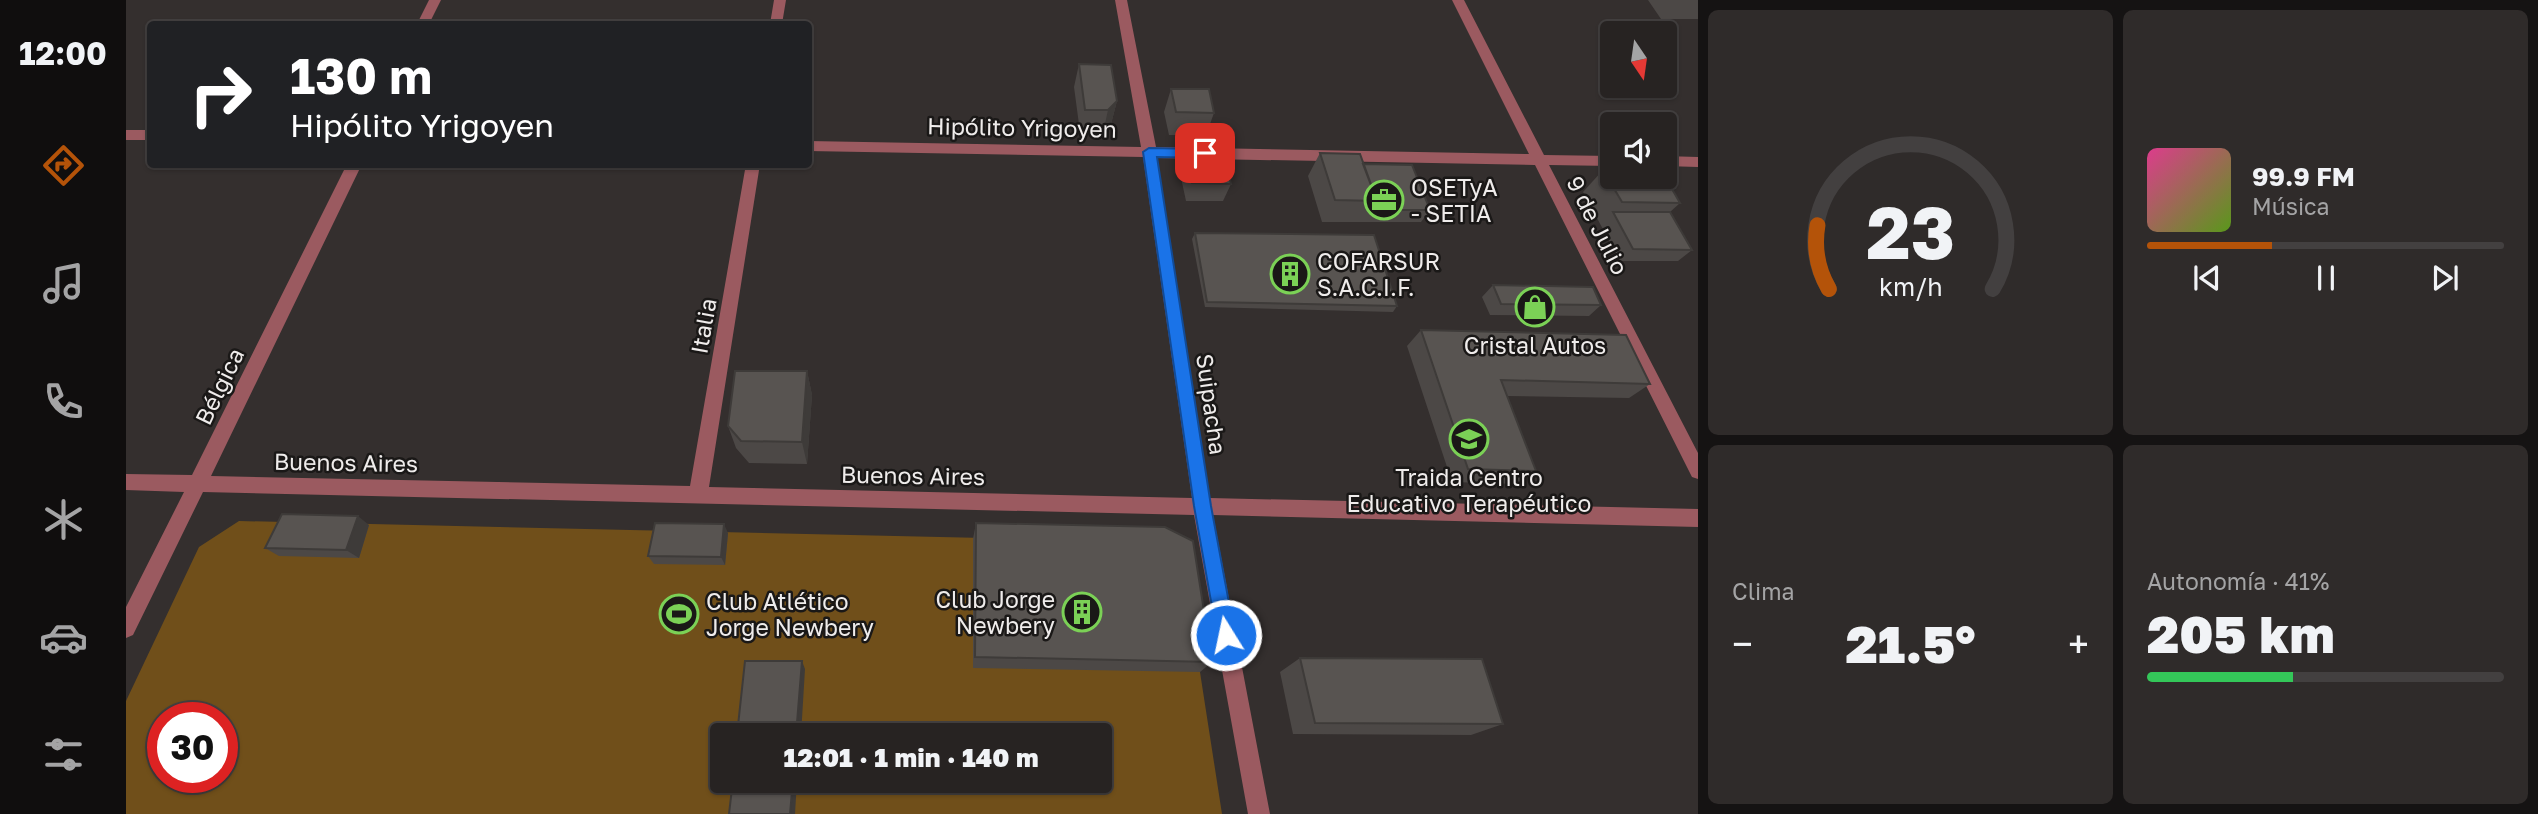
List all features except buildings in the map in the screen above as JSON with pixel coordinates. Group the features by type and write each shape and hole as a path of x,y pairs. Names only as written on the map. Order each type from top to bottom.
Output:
{"street":[{"path":"424,21 435,0"},
{"path":"776,21 780,0"},
{"name":"Suipacha","path":"1121,0 1149,152 1202,506 1259,814"},
{"name":"9 de Julio","path":"1458,0 1698,471"},
{"path":"126,135 147,135"},
{"name":"Hipólito Yrigoyen","path":"812,146 1600,160"},
{"path":"1677,161 1698,162"},
{"name":"Bélgica","path":"126,628 353,168"},
{"name":"Italia","path":"698,495 752,168"},
{"name":"Buenos Aires","path":"126,482 1698,518"}],"shaded area":[{"name":"Club Atlético Jorge Newbery","path":"239,521 1155,542 1182,556 1222,814 126,814 126,701 199,547"}],"place":[{"name":"OSETyA - SETIA","path":"1384,200"},
{"name":"COFARSUR S.A.C.I.F.","path":"1290,274"},
{"name":"Cristal Autos","path":"1535,307"},
{"name":"Traida Centro Educativo Terapéutico","path":"1469,439"},
{"name":"Club Jorge Newbery","path":"1082,612"},
{"name":"Club Atlético Jorge Newbery","path":"679,614"}],"route":[{"path":"1205,153 1149,152 1202,506 1226,635"}]}
